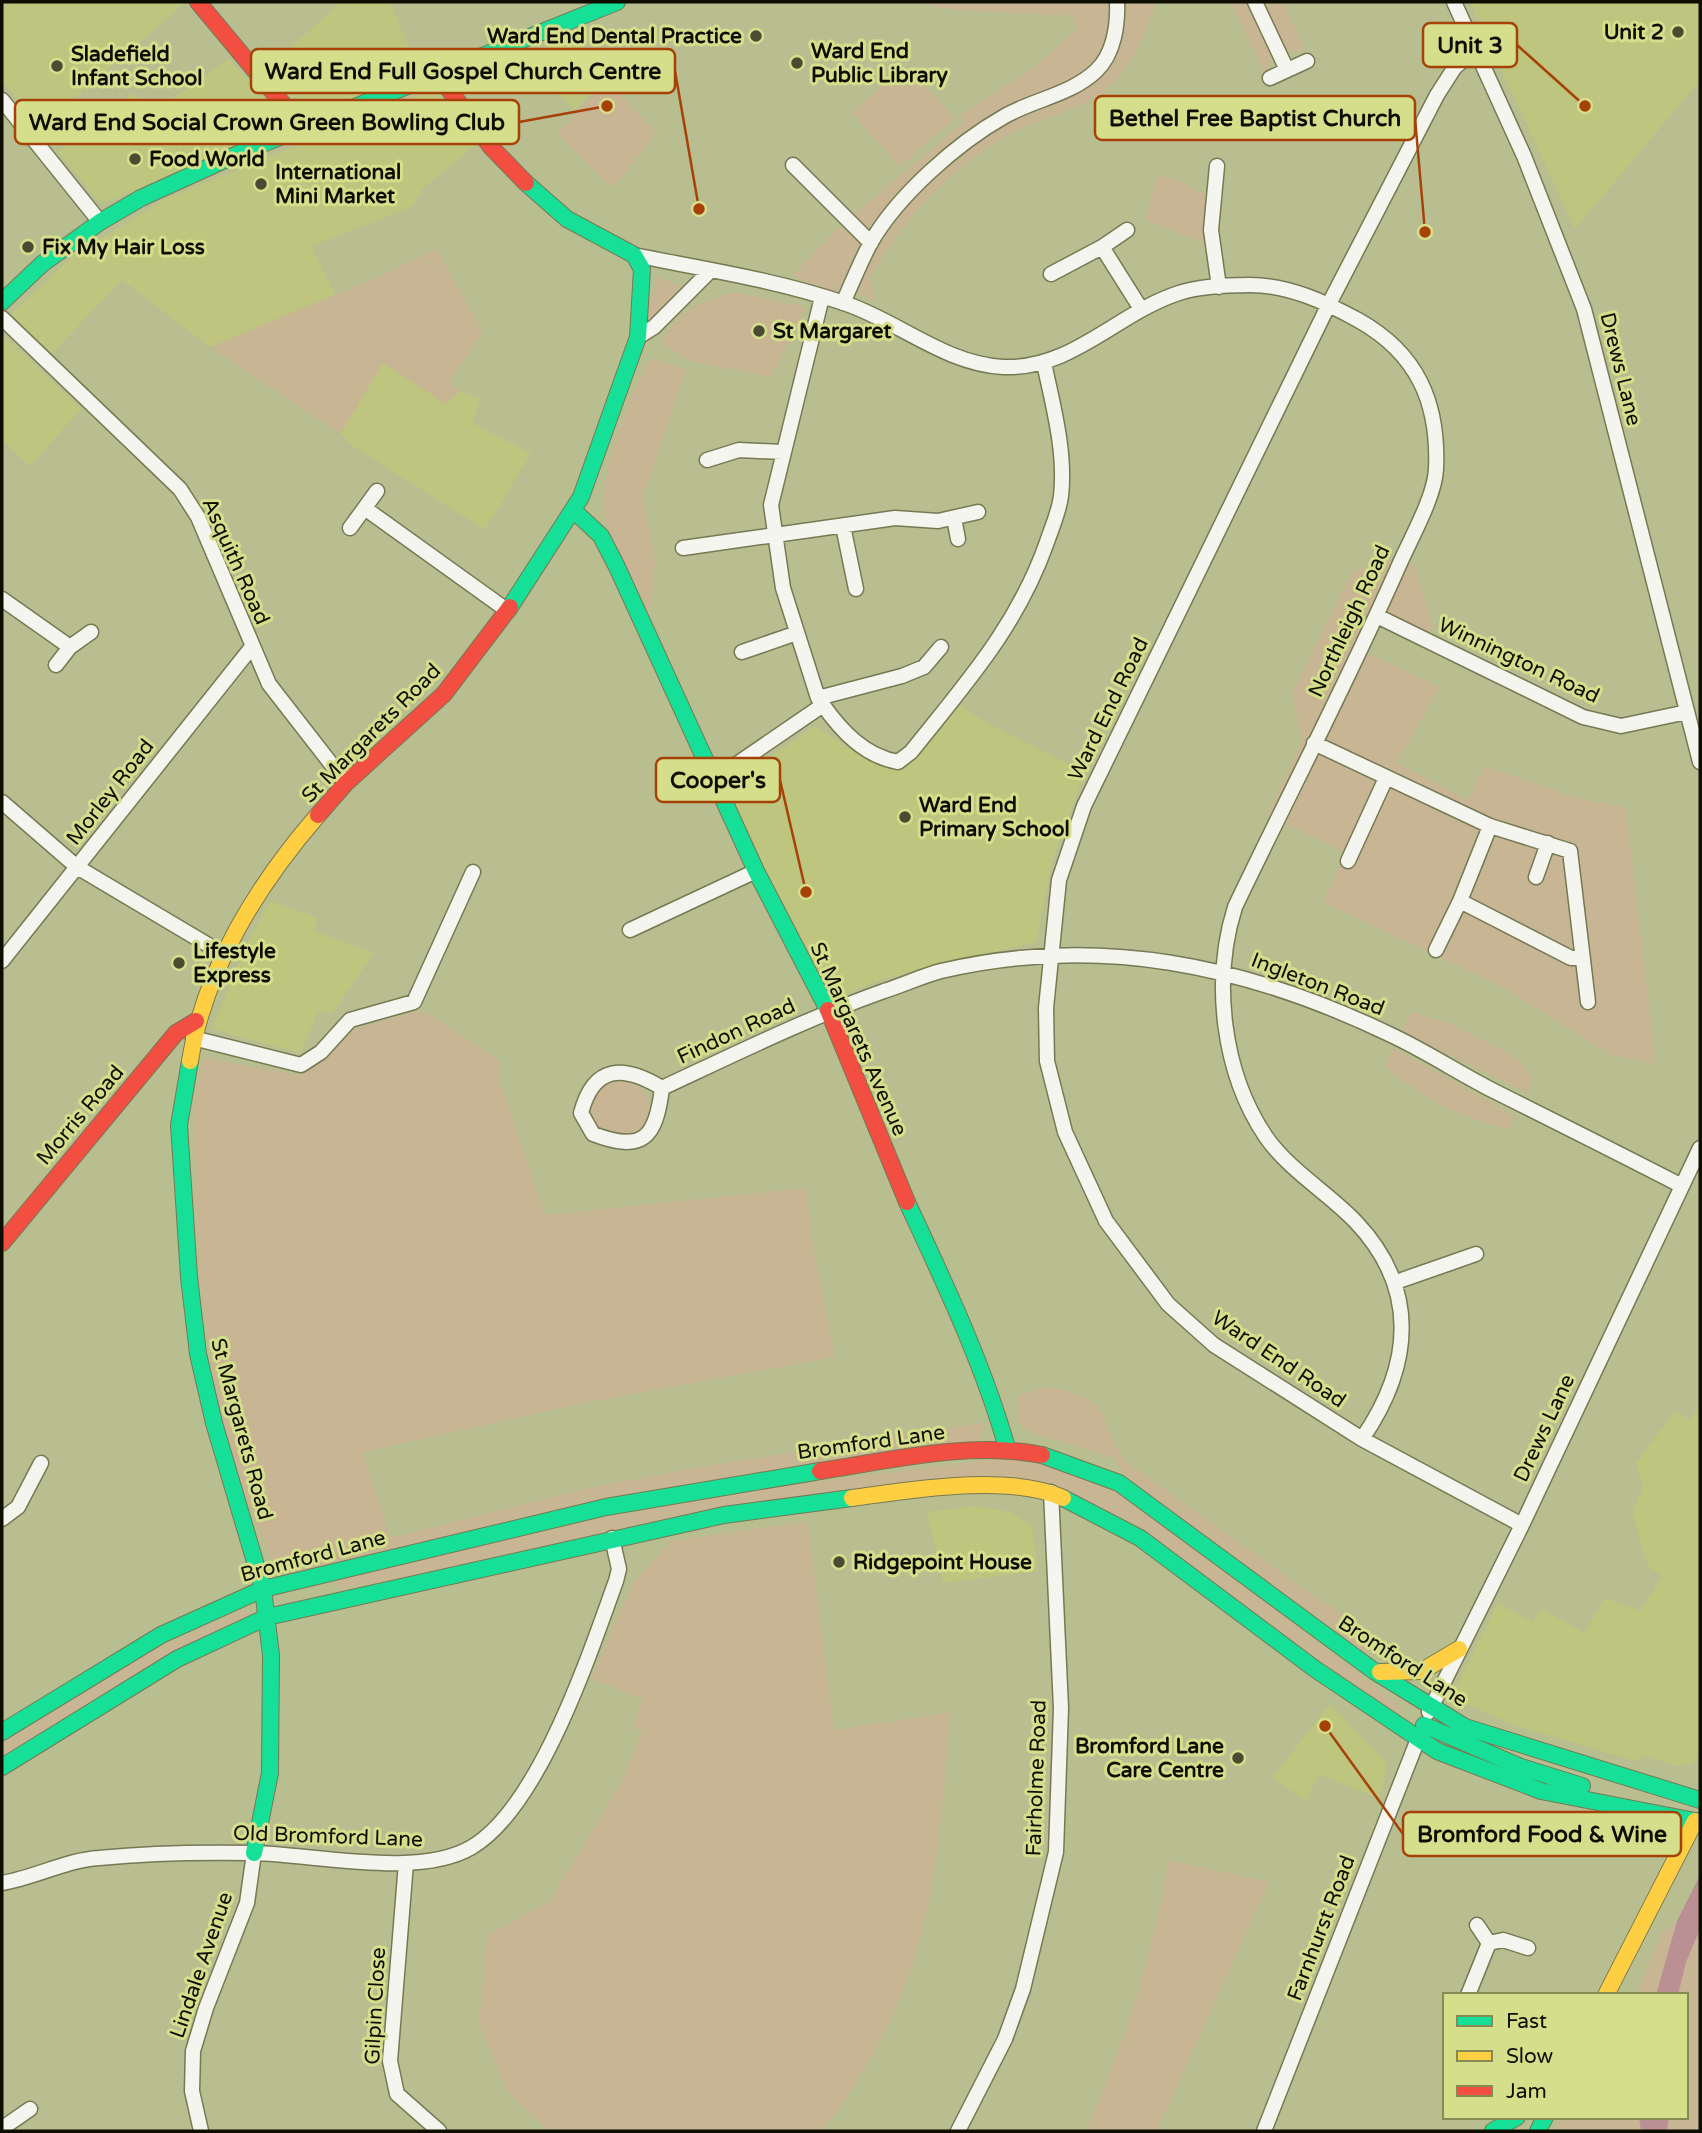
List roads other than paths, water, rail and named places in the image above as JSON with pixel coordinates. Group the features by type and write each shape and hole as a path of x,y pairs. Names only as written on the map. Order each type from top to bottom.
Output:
{"main road":[{"path":"198,2 303,128"},
{"path":"2,302 42,264 100,222 141,198 303,128 441,78 617,2"},
{"path":"441,78 491,147 524,182 567,219 634,255"},
{"name":"St Margarets Road","path":"254,1853 270,1773 273,1707 267,1617 263,1589 214,1423 198,1354 188,1277 179,1125 195,1030 225,955 280,859 346,783 444,694 508,611 573,510 638,337 642,269 634,255"},
{"name":"St Margarets Avenue","path":"573,510 601,536 756,870 828,1011 906,1199 957,1311 998,1412 1007,1448"},
{"name":"Morris Road","path":"2,1243 176,1033 195,1030"},
{"name":"Bromford Lane","path":"2,1732 175,1628 225,1603 263,1589 644,1500 833,1467 1007,1448 1049,1456 1119,1483 1374,1671 1431,1708 1488,1736 1700,1800"},
{"path":"2,1767 177,1659 267,1617 724,1515 929,1488 1010,1486 1051,1492 1097,1513 1140,1538 1324,1675 1421,1732 1605,1793 1643,1811 1698,1817 1607,1993"},
{"path":"644,1500 651,1530"},
{"path":"1374,1671 1406,1675 1425,1673 1459,1649"},
{"path":"1493,2131 1514,2119"}],"street":[{"path":"843,303 871,243 910,192 964,144 1004,116 1075,87 1098,69 1118,26 1117,2"},
{"path":"1255,2 1287,70"},
{"name":"Drews Lane","path":"1454,2 1524,156 1584,309 1700,762"},
{"name":"Ward End Road","path":"1476,50 1455,68 1437,95 1329,304 1084,806 1059,880 1049,954 1047,1061 1065,1132 1106,1221 1168,1304 1214,1345 1362,1438 1522,1525"},
{"path":"1270,78 1307,61"},
{"path":"2,100 100,222"},
{"path":"793,165 871,243"},
{"path":"1217,166 1211,230 1219,287"},
{"path":"1051,274 1127,230"},
{"path":"1101,247 1141,309"},
{"name":"Northleigh Road","path":"634,255 711,270 843,303 967,362 1004,367 1044,363 1091,342 1141,309 1181,292 1254,285 1292,291 1329,304 1387,336 1414,367 1426,390 1434,430 1436,474 1377,616 1235,907 1226,936 1222,972 1229,1040 1240,1085 1255,1119 1280,1154 1356,1222 1396,1282 1403,1312 1399,1358 1380,1413 1362,1438"},
{"path":"638,337 654,327 711,270"},
{"path":"822,297 771,505 783,588 820,701 852,739 882,759 898,762 911,752 996,645 1023,603 1043,554 1061,496 1059,437 1044,363"},
{"name":"Asquith Road","path":"2,318 180,489 198,517 251,648 269,684 346,783"},
{"path":"707,460 739,450 782,452"},
{"path":"350,528 377,491"},
{"path":"366,509 508,611"},
{"path":"683,548 909,517 938,521 978,512"},
{"path":"954,518 958,540"},
{"path":"843,526 856,589"},
{"path":"2,599 70,647"},
{"name":"Winnington Road","path":"1377,616 1583,717 1621,726 1687,712"},
{"path":"56,665 70,647 91,632"},
{"path":"743,652 797,634"},
{"path":"715,779 820,701 924,667 941,647"},
{"name":"Morley Road","path":"2,961 251,648"},
{"path":"1314,743 1490,826 1570,851 1588,1002"},
{"path":"1348,861 1385,778"},
{"path":"2,802 78,867 225,955"},
{"path":"1436,950 1460,901 1490,826"},
{"path":"1536,877 1548,843"},
{"path":"630,930 756,870"},
{"path":"195,1030 301,1065 321,1052 350,1020 414,1002 473,872"},
{"path":"1460,901 1571,958 1583,958"},
{"name":"Ingleton Road","path":"828,1011 940,972 1049,954 1147,957 1222,972 1279,987 1391,1035 1496,1092 1682,1186"},
{"name":"Findon Road","path":"662,1088 828,1011"},
{"name":"Findon Road","path":"619,1071 644,1077 662,1088 654,1129 640,1141 618,1144 593,1134 581,1113 587,1093 601,1077 619,1071"},
{"name":"Drews Lane","path":"1421,1732 1700,1148"},
{"path":"1396,1282 1476,1254"},
{"path":"2,1519 18,1507 41,1463"},
{"name":"Fairholme Road","path":"958,2131 1005,2039 1023,1989 1056,1852 1061,1708 1051,1492"},
{"name":"Old Bromford Lane","path":"2,1883 95,1858 254,1853 406,1863 439,1860 472,1847 503,1818 530,1784 572,1696 616,1581 618,1569 612,1538"},
{"name":"Farnhurst Road","path":"1264,2131 1421,1732"},
{"name":"Lindale Avenue","path":"201,2131 192,2091 193,2050 206,2007 247,1903 254,1853"},
{"name":"Gilpin Close","path":"406,1863 390,2061 397,2095 439,2131"},
{"path":"1477,1925 1489,1943"},
{"path":"1489,1943 1503,1940 1528,1948"},
{"path":"1469,1993 1489,1943"},
{"path":"4,2128 30,2109"}],"place":[{"name":"Unit 2","path":"1678,32"},
{"name":"Ward End Dental Practice","path":"756,36"},
{"name":"Ward End Public Library","path":"797,63"},
{"name":"Sladefield Infant School","path":"57,66"},
{"name":"Ward End Social Crown Green Bowling Club","path":"607,106"},
{"name":"Unit 3","path":"1585,106"},
{"name":"Food World","path":"135,159"},
{"name":"International Mini Market","path":"261,184"},
{"name":"Ward End Full Gospel Church Centre","path":"699,209"},
{"name":"Bethel Free Baptist Church","path":"1425,232"},
{"name":"Fix My Hair Loss","path":"28,247"},
{"name":"St Margaret","path":"759,331"},
{"name":"Ward End Primary School","path":"905,817"},
{"name":"Cooper's","path":"806,892"},
{"name":"Lifestyle Express","path":"179,963"},
{"name":"Ridgepoint House","path":"839,1562"},
{"name":"Bromford Food & Wine","path":"1325,1726"},
{"name":"Bromford Lane Care Centre","path":"1238,1758"}]}
